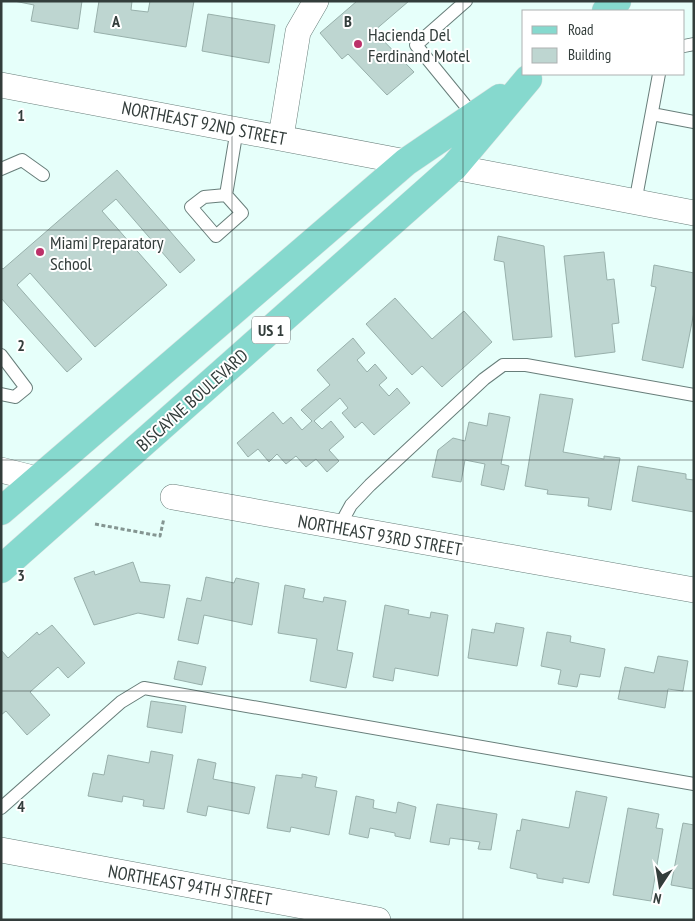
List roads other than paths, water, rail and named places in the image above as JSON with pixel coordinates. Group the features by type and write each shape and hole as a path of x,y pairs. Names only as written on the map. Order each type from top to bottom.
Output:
{"main road":[{"name":"BISCAYNE BOULEVARD","path":"1,511 406,162 531,76"},
{"name":"BISCAYNE BOULEVARD","path":"1,569 454,167 531,76"}],"street":[{"path":"281,137 298,32 316,1"},
{"name":"NORTHEAST 92ND STREET","path":"1,85 406,162"},
{"path":"454,167 694,213"},
{"path":"1,470 37,479"},
{"name":"NORTHEAST 93RD STREET","path":"173,497 694,590"},
{"name":"NORTHEAST 94TH STREET","path":"1,850 378,920"}],"lane":[{"path":"466,1 416,45 474,116"},
{"path":"635,203 659,75"},
{"path":"652,114 694,122"},
{"path":"226,195 237,129"},
{"path":"1,169 22,160 43,175"},
{"path":"1,356 26,388 16,397 1,394"},
{"path":"340,527 351,505 370,485 484,379 503,365 526,365 694,395"},
{"path":"1,808 121,702 144,688 694,784"}],"place":[{"name":"Hacienda Del Ferdinand Motel","path":"358,44"},
{"name":"Miami Preparatory School","path":"40,252"}]}
